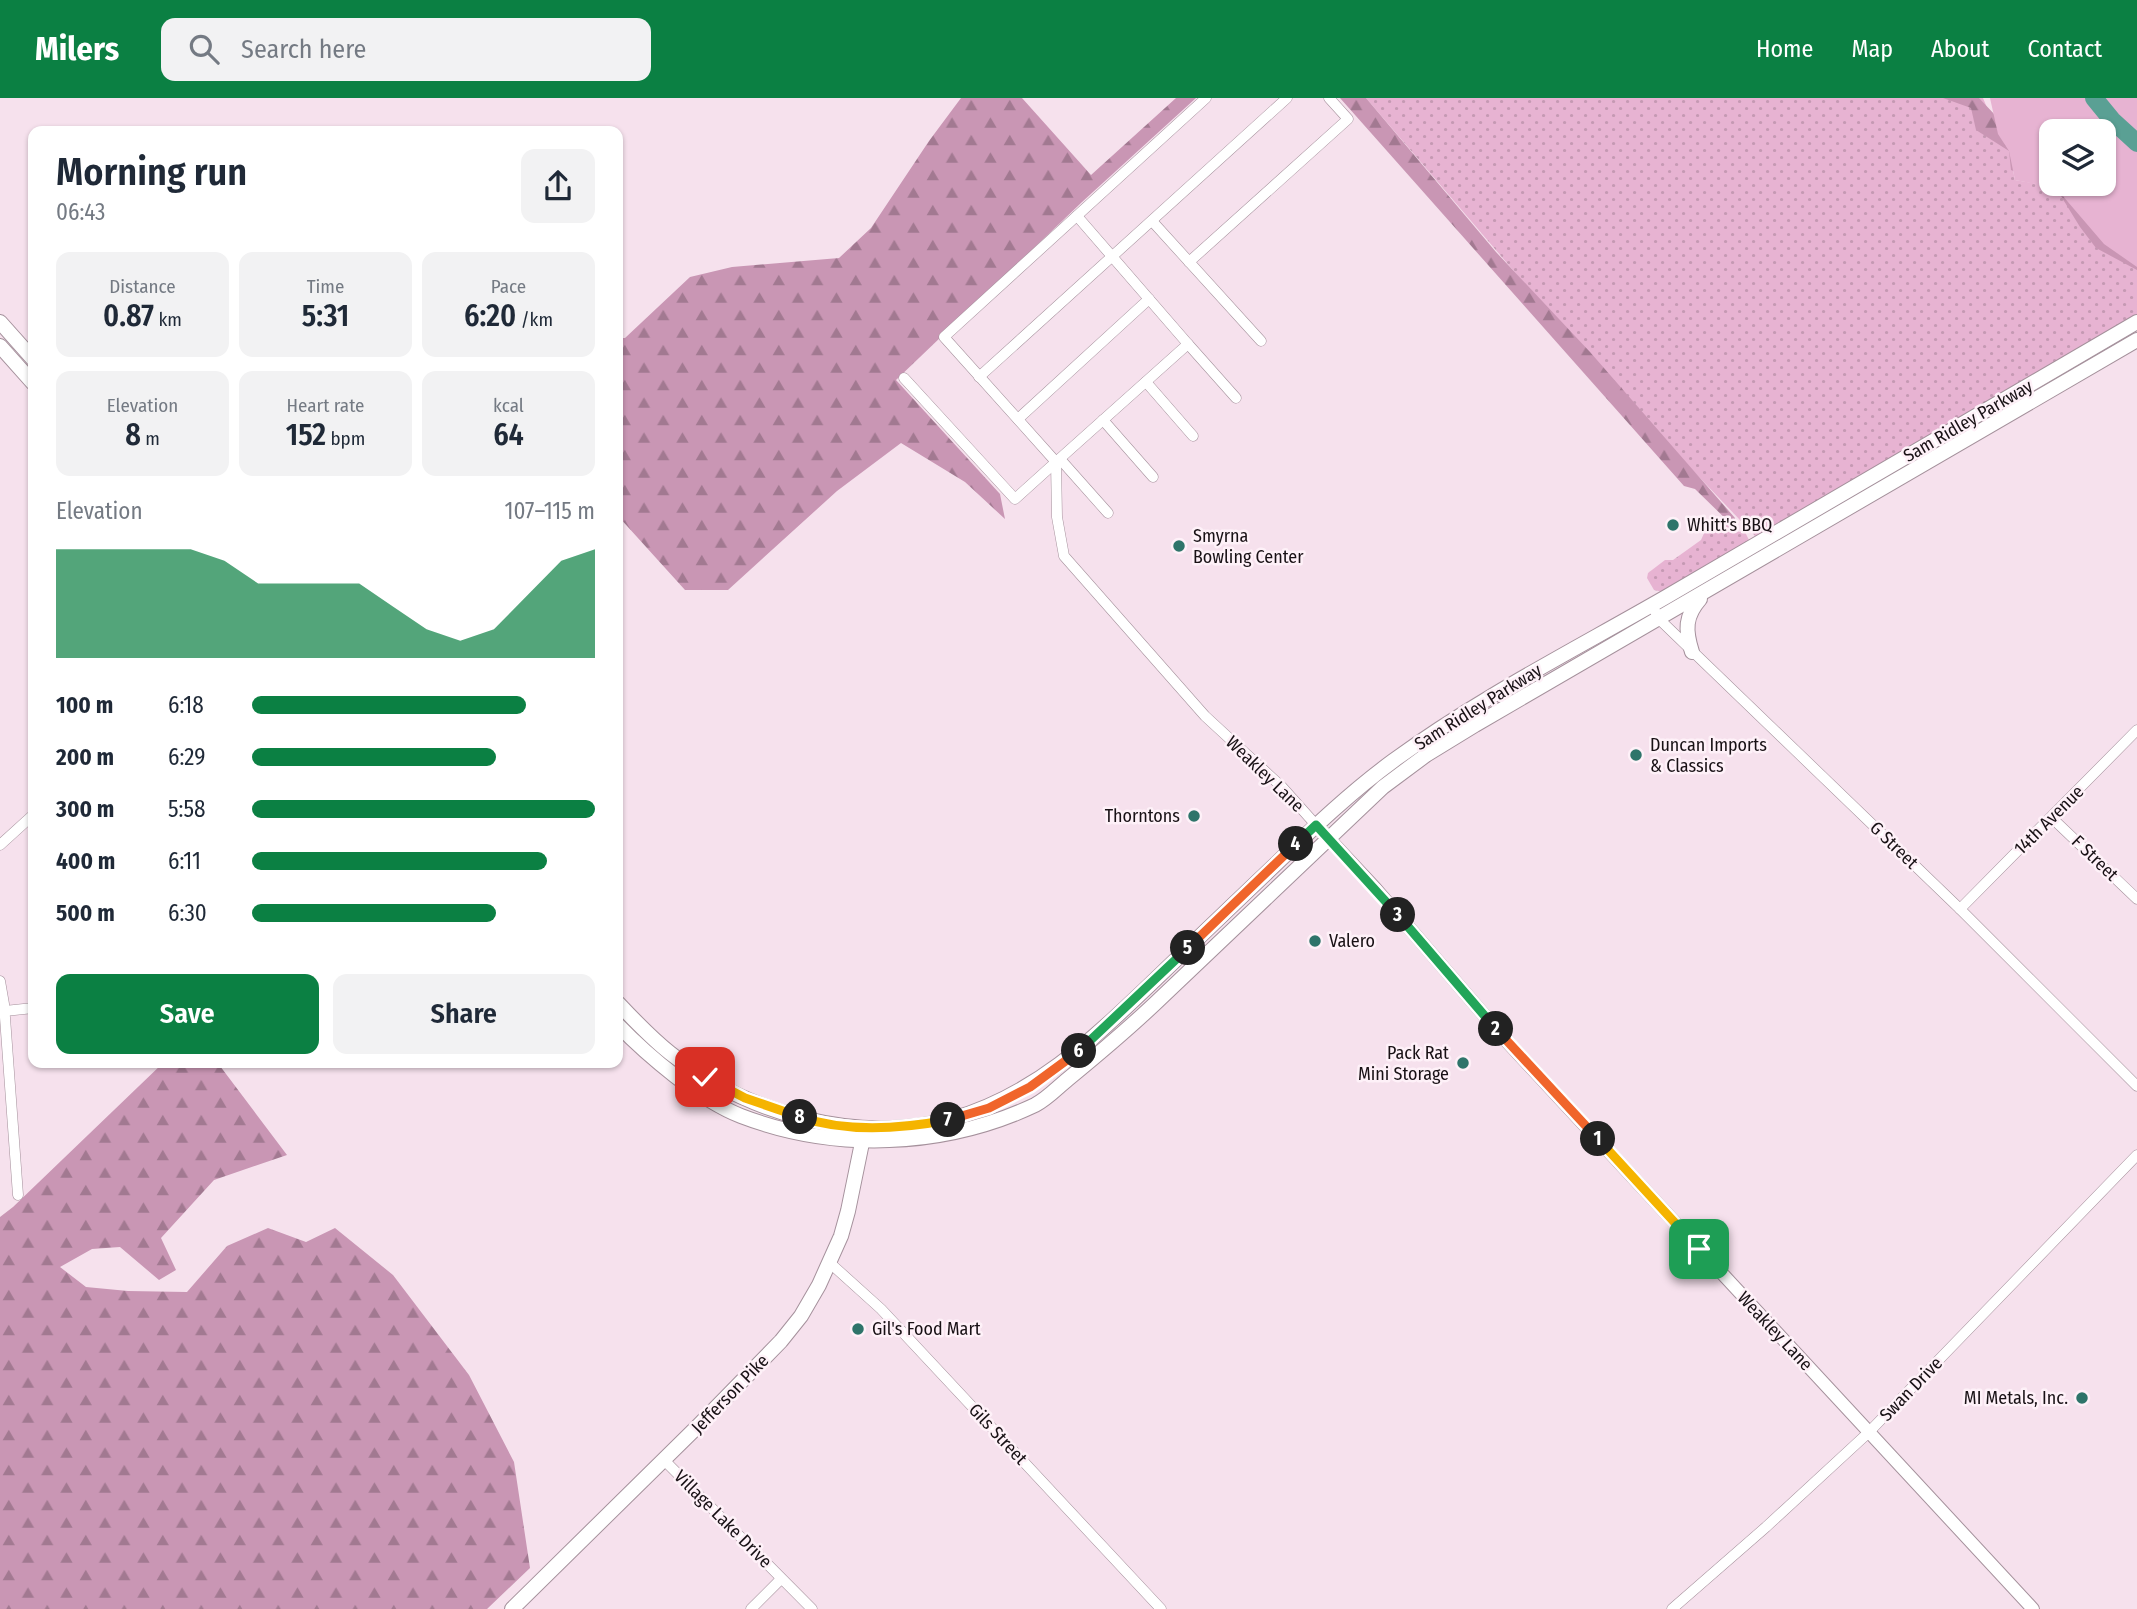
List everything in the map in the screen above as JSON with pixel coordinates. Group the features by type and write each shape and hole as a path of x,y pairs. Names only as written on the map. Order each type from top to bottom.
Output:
{"main road":[{"path":"0,322 28,353"},
{"name":"Sam Ridley Parkway","path":"864,1134 947,1120 989,1108 1030,1087 1090,1043 1316,825 1390,763 1445,725 1519,680 2137,322"},
{"name":"Sam Ridley Parkway","path":"864,1134 909,1140 954,1133 1037,1104 1124,1034 1383,787 1426,755 2137,340"},
{"path":"0,346 28,377"},
{"path":"1692,652 1686,625 1691,610 1708,591"},
{"name":"Weakley Lane","path":"1316,825 1375,888 1502,1035 2033,1609"},
{"path":"623,1008 670,1053 705,1077 745,1098 813,1121 864,1134"},
{"path":"623,1030 688,1086 739,1115 808,1135 864,1134"},
{"name":"Jefferson Pike","path":"512,1609 781,1341 801,1315 830,1263 849,1211 864,1134"}],"street":[{"path":"1108,513 944,337 1206,98"},
{"path":"979,377 1287,98"},
{"path":"1189,262 1348,119 1329,98"},
{"path":"1077,216 1236,398"},
{"path":"1152,220 1261,341"},
{"path":"1018,419 1149,299"},
{"path":"904,378 1016,499 1188,344"},
{"path":"1146,382 1193,436"},
{"path":"1103,420 1153,478"},
{"name":"Weakley Lane","path":"1058,460 1057,517 1063,556 1205,716 1282,787 1316,825"},
{"name":"G Street","path":"1652,605 1659,619 1692,652 1960,909 2137,1086"},
{"name":"14th Avenue","path":"1960,909 2137,730"},
{"name":"F Street","path":"2052,818 2137,899"},
{"path":"0,845 28,820"},
{"path":"0,981 5,1011 18,1195"},
{"path":"5,1011 28,1009"},
{"name":"Swan Drive","path":"1672,1609 1766,1528 1868,1433 2137,1155"},
{"name":"Gils Street","path":"830,1263 881,1309 1161,1609"},
{"name":"Village Lake Drive","path":"664,1460 812,1609"},
{"name":"Village Lake Drive","path":"751,1609 781,1579"}],"shaded area":[{"path":"1366,98 1983,98 1998,134 2009,151 2015,180 2039,184 2039,196 2067,196 2137,252 2137,315 1758,539 1606,379"},
{"path":"1990,98 2137,98 2137,267 2104,244 2063,196 2116,196 2116,119 2039,119 2039,185 2015,180 2009,151 1998,134"},
{"path":"1724,517 1739,532 1744,530 1750,542 1663,592 1654,590 1647,578 1648,573 1665,560 1673,560 1701,540 1706,529"}],"green space":[{"path":"961,98 1022,98 1091,175 1176,98 1196,98 1082,202 896,380 1000,494 1005,519 965,482 901,443 837,491 728,590 685,590 623,522 623,338 690,277 732,267 839,258 871,228"},
{"path":"1340,98 1366,98 1496,252 1590,352 1735,518 1733,526 1695,489 1684,486"},
{"path":"1943,98 1979,98 2013,134 2039,168 2039,181 2011,170 2009,151 1976,130 1971,108"},
{"path":"2061,196 2079,196 2137,259 2137,270 2096,248"},
{"path":"158,1068 222,1068 287,1155 214,1180 161,1238 176,1270 159,1280 120,1247 92,1249 60,1267 86,1287 187,1292 227,1246 268,1228 306,1242 335,1228 393,1275 469,1375 514,1462 530,1568 487,1609 0,1609 0,1217"}],"waterway":[{"path":"2094,98 2112,120 2137,143"}],"place":[{"name":"Whitt's BBQ","path":"1673,525"},
{"name":"Smyrna Bowling Center","path":"1179,546"},
{"name":"Duncan Imports & Classics","path":"1636,755"},
{"name":"Thorntons","path":"1194,816"},
{"name":"Valero","path":"1315,941"},
{"name":"Pack Rat Mini Storage","path":"1463,1063"},
{"name":"Gil's Food Mart","path":"858,1329"},
{"name":"MI Metals, Inc.","path":"2082,1398"}],"route":[{"path":"705,1077 745,1098 813,1121 864,1128 909,1127 989,1108 1030,1087 1090,1043 1316,825 1375,888 1502,1035 1699,1249"}]}
